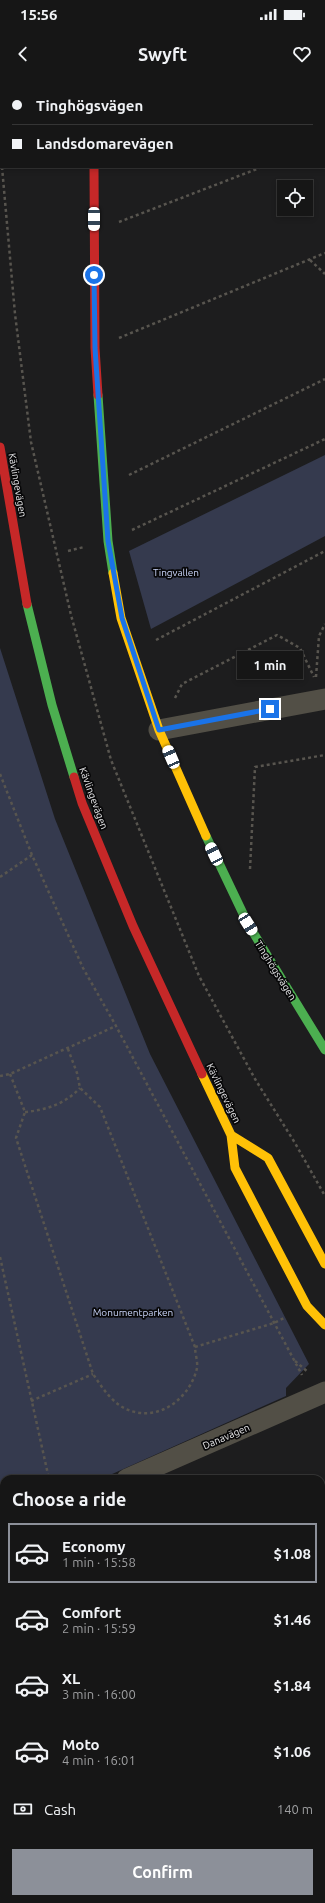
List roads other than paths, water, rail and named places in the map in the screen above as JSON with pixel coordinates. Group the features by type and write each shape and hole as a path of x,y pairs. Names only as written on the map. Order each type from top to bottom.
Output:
{"main road":[{"name":"Tinghögsvägen","path":"94,168 95,348 108,541 122,618 159,730 194,812 248,924 325,1050"},
{"name":"Kävlingevägen","path":"0,447 27,605 52,705 82,803 142,947 231,1134 235,1168 307,1306 325,1325"},
{"name":"Kävlingevägen","path":"231,1134 268,1158 325,1264"}],"street":[{"path":"159,730 325,698"},
{"name":"Danavägen","path":"136,1475 320,1395"}],"park label":[{"name":"Tingvallen","path":"176,572"},
{"name":"Monumentparken","path":"133,1312"}]}
